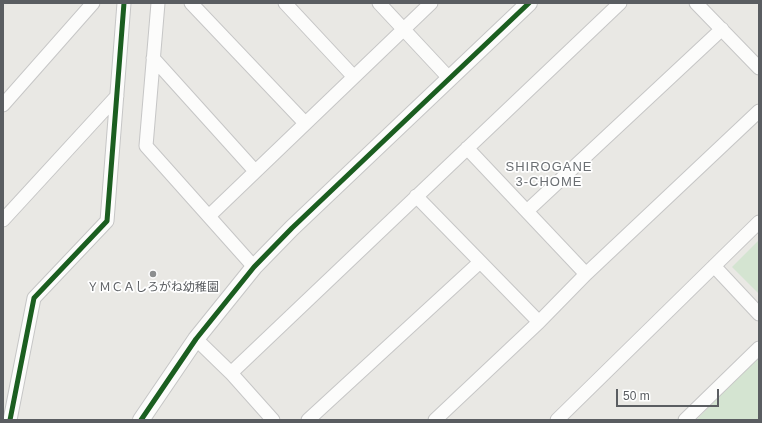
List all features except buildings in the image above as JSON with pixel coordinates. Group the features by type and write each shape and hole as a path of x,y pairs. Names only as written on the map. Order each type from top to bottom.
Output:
{"street":[{"path":"3,105 93,3"},
{"path":"10,420 34,298 107,221 124,3"},
{"path":"158,3 146,146 254,266"},
{"path":"191,3 305,123"},
{"path":"285,3 354,76"},
{"path":"379,3 449,78"},
{"path":"209,216 431,3"},
{"path":"141,420 196,339 254,266 529,3"},
{"path":"231,373 620,3"},
{"path":"696,3 759,68"},
{"path":"527,211 722,29"},
{"path":"154,58 255,171"},
{"path":"3,220 117,96"},
{"path":"435,420 539,322 586,274 759,111"},
{"path":"467,148 586,274"},
{"path":"416,196 539,322"},
{"path":"558,420 759,222"},
{"path":"308,420 480,262"},
{"path":"714,266 759,314"},
{"path":"196,339 231,373 273,420"},
{"path":"685,420 759,348"}],"green space":[{"path":"759,240 759,294 732,267"},
{"path":"759,357 759,420 696,420"}],"cycle path":[{"path":"10,420 34,298 107,221 124,3"},
{"path":"141,420 196,339 254,267 292,228 529,3"}],"place":[{"name":"ＹＭＣＡしろがね幼稚園","path":"153,274"}],"district":[{"name":"SHIROGANE 3-CHOME","path":"549,174"}]}
